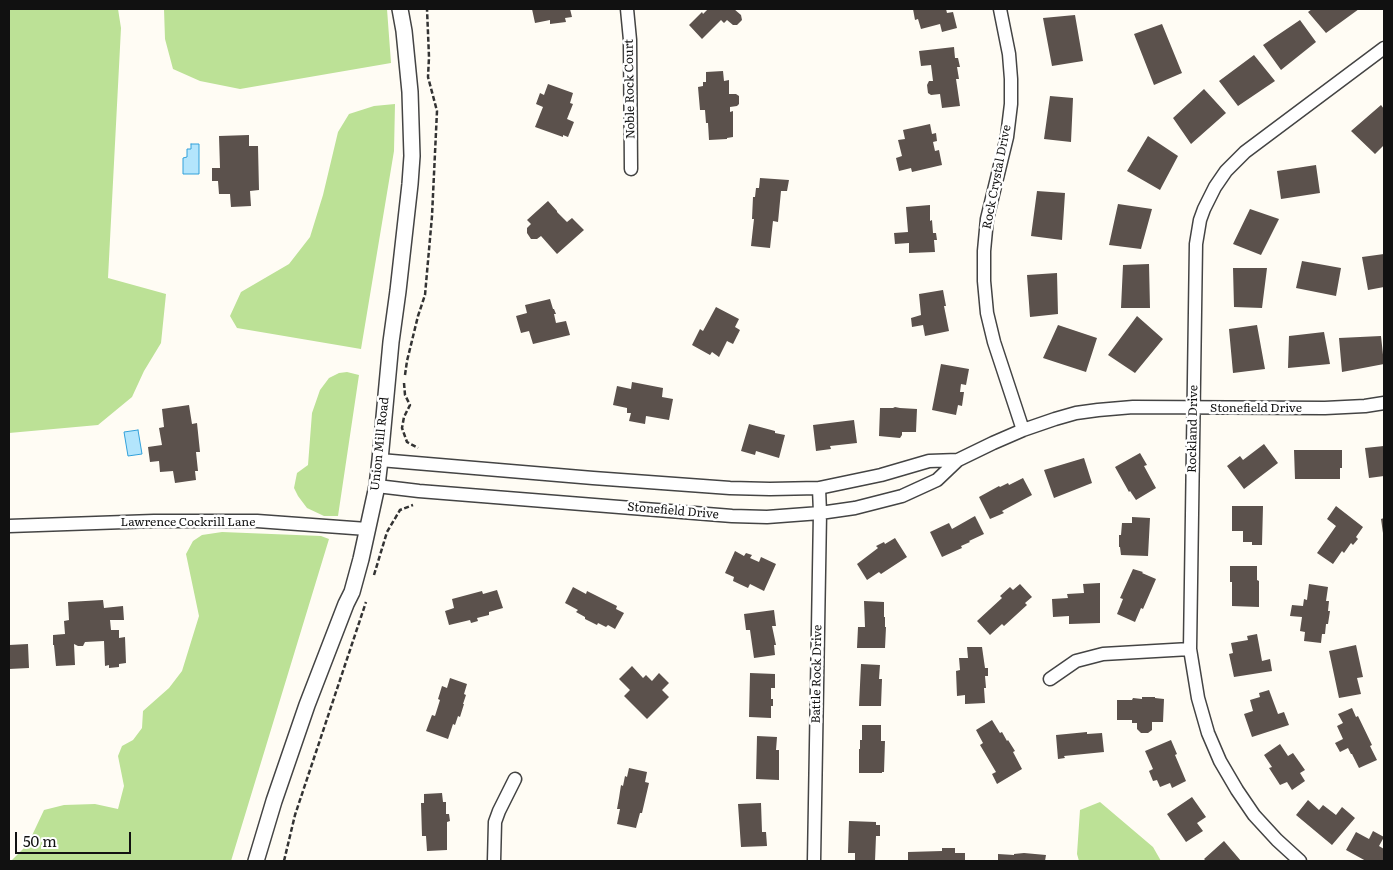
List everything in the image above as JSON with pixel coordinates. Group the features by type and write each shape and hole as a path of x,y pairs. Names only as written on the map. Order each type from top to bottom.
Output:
{"street":[{"name":"Union Mill Road","path":"256,861 307,705 352,592 377,486 390,342 406,223 412,156 410,92 400,9"},
{"name":"Noble Rock Court","path":"627,9 630,40 631,169"},
{"name":"Rock Crystal Drive","path":"1000,9 1009,54 1011,104 1007,136 987,218 984,281 987,313 994,342 1024,430"},
{"name":"Rockland Drive","path":"1300,861 1254,815 1237,790 1220,761 1208,733 1198,698 1190,650 1196,244 1200,220 1209,197 1226,172 1245,152 1384,48"},
{"name":"Stonefield Drive","path":"377,486 732,516 820,514 855,508 902,496 937,480 958,460 993,443 1054,419 1098,410 1133,407 1325,408 1384,404"},
{"name":"Stonefield Drive","path":"380,460 730,488 770,489 819,488 881,475 930,461 958,460"},
{"name":"Battle Rock Drive","path":"814,861 819,488"},
{"name":"Lawrence Cockrill Lane","path":"9,526 154,521 248,521 367,529"},
{"path":"1050,679 1076,661 1088,657 1104,654 1190,650"},
{"path":"494,861 495,822 499,810 516,779"}],"green space":[{"path":"9,9 118,9 121,28 108,278 166,294 161,343 144,371 132,397 98,425 9,433"},
{"path":"164,9 387,9 391,63 240,89 200,81 173,69 165,39"},
{"path":"395,104 394,151 361,349 237,328 230,316 241,292 289,264 310,237 323,195 338,132 349,114 374,106"},
{"path":"347,372 359,375 338,516 324,516 307,508 294,488 297,473 308,465 312,413 320,390 329,378 339,373"},
{"path":"222,532 321,536 329,539 231,861 11,861 28,844 44,810 64,805 95,804 118,809 124,786 118,756 122,746 133,740 142,728 143,711 169,688 182,671 199,616 186,554 193,541 202,535"},
{"path":"1100,802 1153,847 1161,861 1079,861 1077,854 1080,810"}],"water":[{"path":"191,144 199,144 199,174 183,174 183,158 187,157 187,149 191,149"},
{"path":"138,430 142,454 128,456 124,432"}],"building":[{"path":"532,9 570,9 572,17 565,18 566,22 550,24 550,20 535,23"},
{"path":"708,9 734,9 741,15 742,20 737,25 733,25 727,20 724,23 721,20 702,39 689,25 702,12 703,14"},
{"path":"913,9 946,9 947,13 953,12 957,28 942,32 940,24 921,29 918,19 915,20"},
{"path":"1312,9 1359,9 1326,33 1308,12"},
{"path":"1075,15 1083,61 1052,66 1043,18"},
{"path":"1300,20 1316,42 1281,70 1263,45"},
{"path":"1162,24 1182,73 1154,85 1134,34"},
{"path":"954,47 955,58 958,58 960,67 957,67 959,79 956,79 960,106 942,108 940,94 931,95 928,93 927,85 929,81 933,81 931,65 921,66 919,51"},
{"path":"1254,55 1275,81 1238,106 1219,81"},
{"path":"723,71 724,81 729,80 729,94 739,96 739,104 730,107 730,112 733,111 733,137 709,140 705,110 700,110 698,87 703,86 703,82 706,82 706,72"},
{"path":"548,84 573,93 570,103 573,104 567,119 574,122 568,137 535,127 543,107 536,104 540,93 544,95"},
{"path":"1204,89 1226,113 1191,144 1173,118"},
{"path":"1050,96 1073,98 1071,142 1044,139"},
{"path":"1381,105 1384,109 1384,145 1375,154 1351,131"},
{"path":"930,124 932,134 936,133 937,141 933,142 935,151 939,150 942,165 912,172 911,168 899,171 896,158 902,156 898,140 905,139 903,130"},
{"path":"249,135 249,146 258,146 259,190 250,191 251,206 231,207 230,194 219,194 218,181 212,181 212,168 220,168 219,136"},
{"path":"1148,136 1178,156 1160,190 1127,171"},
{"path":"1316,165 1320,193 1281,199 1277,171"},
{"path":"760,178 789,180 787,191 781,191 778,222 773,221 770,248 751,246 754,219 752,219 753,197 755,197 756,188 759,188"},
{"path":"1037,191 1065,193 1062,240 1031,236"},
{"path":"548,201 567,222 572,218 584,230 557,254 541,236 537,239 531,239 527,233 527,228 531,224 527,220"},
{"path":"1118,204 1152,209 1141,249 1109,245"},
{"path":"930,205 930,221 932,220 933,233 936,233 937,240 934,240 935,252 909,253 909,243 895,244 894,233 908,232 906,207"},
{"path":"1250,209 1279,219 1261,255 1233,244"},
{"path":"1384,254 1384,287 1368,290 1362,257"},
{"path":"1302,261 1341,268 1336,296 1296,288"},
{"path":"1149,264 1150,308 1121,308 1123,265"},
{"path":"1233,268 1267,268 1262,308 1234,307"},
{"path":"1057,273 1058,314 1030,317 1027,275"},
{"path":"943,290 949,331 925,336 923,325 912,327 911,318 921,315 919,294"},
{"path":"550,299 556,314 554,314 556,323 566,321 570,335 533,344 529,331 521,333 516,316 527,313 525,305"},
{"path":"716,307 739,319 735,327 740,330 733,344 727,341 719,357 712,352 710,355 692,345 700,329 703,331"},
{"path":"1137,316 1163,339 1135,373 1108,355"},
{"path":"1058,325 1097,338 1086,372 1043,358"},
{"path":"1257,325 1265,369 1233,373 1229,329"},
{"path":"1324,332 1330,364 1288,368 1289,336"},
{"path":"1381,336 1384,364 1342,372 1339,338"},
{"path":"941,364 969,369 966,385 961,384 960,392 964,392 962,406 958,405 956,415 932,410"},
{"path":"632,382 663,388 662,397 673,399 669,420 646,416 645,424 629,421 631,413 627,413 627,408 613,405 617,386 631,389"},
{"path":"189,405 192,424 197,423 200,452 196,452 198,471 195,471 196,480 175,483 173,471 160,472 159,461 150,462 148,447 162,445 159,428 164,427 162,409"},
{"path":"880,408 917,409 916,432 902,432 900,438 879,436"},
{"path":"854,420 857,443 830,446 831,449 816,451 813,425"},
{"path":"749,424 785,435 779,458 756,451 755,455 741,451"},
{"path":"1264,444 1278,463 1244,489 1227,466 1240,456 1243,460"},
{"path":"1384,446 1384,476 1369,478 1365,448"},
{"path":"1294,450 1342,450 1340,479 1295,479"},
{"path":"1140,453 1147,465 1144,466 1156,488 1136,500 1129,492 1115,467"},
{"path":"1084,458 1092,483 1054,498 1044,470"},
{"path":"1023,478 1032,495 1002,511 1004,513 990,519 979,497 999,486 1008,483 1009,485"},
{"path":"1232,506 1263,506 1262,545 1252,545 1252,542 1243,542 1243,531 1232,531"},
{"path":"1336,506 1363,527 1356,537 1358,539 1353,545 1351,543 1344,553 1342,551 1333,564 1317,553 1336,526 1327,519"},
{"path":"975,516 984,534 961,546 962,548 942,557 930,532 949,523 952,529"},
{"path":"1132,517 1150,518 1148,556 1121,555 1119,535 1121,535 1122,523 1132,523"},
{"path":"1384,518 1384,533 1383,533 1381,519"},
{"path":"895,538 907,557 881,574 879,572 867,580 857,564 878,548 876,546 884,542 885,544"},
{"path":"735,551 744,556 746,553 752,555 750,558 759,562 761,557 776,564 764,591 750,584 748,588 733,581 734,577 725,573"},
{"path":"1230,566 1257,566 1259,607 1232,606"},
{"path":"1133,569 1156,579 1135,622 1117,614 1123,599 1120,598"},
{"path":"1100,583 1100,623 1069,624 1069,616 1053,617 1052,599 1068,598 1067,594 1084,593 1083,584"},
{"path":"1020,584 1032,597 1025,603 1027,605 1004,626 1002,624 990,635 977,621 1002,598 1000,596 1010,587 1013,590"},
{"path":"1309,584 1328,587 1326,601 1329,601 1328,611 1330,611 1328,624 1326,624 1325,634 1322,634 1321,643 1304,641 1305,632 1300,631 1302,617 1290,616 1292,605 1303,606 1304,599 1307,600"},
{"path":"573,587 586,594 587,591 617,606 616,609 624,613 615,629 608,625 606,627 598,623 597,625 585,619 585,617 576,612 578,610 565,603"},
{"path":"497,590 503,608 489,612 489,615 477,618 478,621 471,623 470,620 449,625 445,611 454,608 452,599 482,591 483,594"},
{"path":"103,600 104,608 123,606 124,620 110,620 111,630 119,630 119,638 125,637 126,663 119,664 119,667 109,668 109,665 105,666 104,641 85,642 83,646 74,644 75,665 56,666 53,635 65,634 64,621 69,620 68,602"},
{"path":"864,601 884,602 885,648 857,648 858,627 865,627"},
{"path":"774,610 776,626 772,626 776,645 774,645 775,655 754,658 750,630 746,630 744,614"},
{"path":"1257,634 1262,661 1270,659 1272,671 1234,677 1229,654 1233,653 1231,643 1248,640 1247,636"},
{"path":"28,644 29,668 9,669 9,645"},
{"path":"1356,645 1363,677 1357,678 1361,694 1339,698 1329,651"},
{"path":"967,647 982,647 985,668 988,668 988,676 985,676 985,703 965,704 965,695 957,696 956,671 960,670 959,658 968,658"},
{"path":"861,664 880,665 879,679 882,679 881,706 859,706"},
{"path":"632,666 643,678 646,675 652,681 659,673 669,683 662,690 669,697 647,719 624,696 630,690 619,679"},
{"path":"750,673 775,674 775,688 771,688 773,706 771,706 771,718 749,717"},
{"path":"450,678 467,684 460,717 458,716 455,725 453,724 448,739 426,731 432,715 435,716 442,686 447,688"},
{"path":"1269,690 1278,714 1284,712 1289,725 1252,737 1244,714 1253,711 1250,700 1260,697 1259,693"},
{"path":"1142,697 1164,699 1163,722 1152,722 1152,730 1148,733 1141,733 1137,729 1137,723 1132,723 1132,720 1117,720 1117,700 1142,699"},
{"path":"1352,708 1372,745 1370,746 1377,760 1359,768 1348,748 1340,752 1335,743 1343,739 1337,726 1343,723 1338,714"},
{"path":"992,720 1015,751 1013,752 1022,769 997,784 992,774 996,772 980,745 983,743 976,730"},
{"path":"862,725 881,725 881,741 885,741 884,772 882,773 859,773"},
{"path":"1087,732 1087,734 1102,733 1104,752 1064,756 1065,758 1058,759 1056,735"},
{"path":"757,736 777,737 776,750 779,750 779,780 756,779"},
{"path":"1171,740 1186,781 1172,788 1170,783 1160,787 1157,780 1153,781 1149,771 1153,769 1145,751"},
{"path":"1280,744 1288,756 1293,753 1305,770 1300,773 1305,781 1292,790 1287,782 1280,785 1269,768 1272,767 1264,755"},
{"path":"629,768 647,772 645,782 649,783 642,813 640,813 636,828 617,824 620,809 617,809 621,785 623,786"},
{"path":"442,793 443,802 446,802 446,814 449,814 450,821 447,822 447,850 427,851 426,836 422,836 421,803 424,803 424,794"},
{"path":"1192,797 1206,817 1197,823 1203,831 1186,842 1167,814"},
{"path":"1308,800 1319,810 1323,805 1336,815 1342,807 1355,818 1332,845 1296,815"},
{"path":"761,803 762,832 766,832 767,846 741,847 738,804"},
{"path":"849,821 876,822 876,825 880,825 880,836 876,836 875,861 855,861 855,853 848,853"},
{"path":"1373,831 1384,837 1379,846 1384,849 1384,861 1366,861 1346,850 1356,832 1369,839"},
{"path":"1224,841 1241,861 1206,861 1204,859"},
{"path":"942,848 955,848 955,853 965,853 965,861 908,861 908,852 942,851"},
{"path":"1024,853 1046,855 1045,861 998,861 998,854 1014,855"}]}
